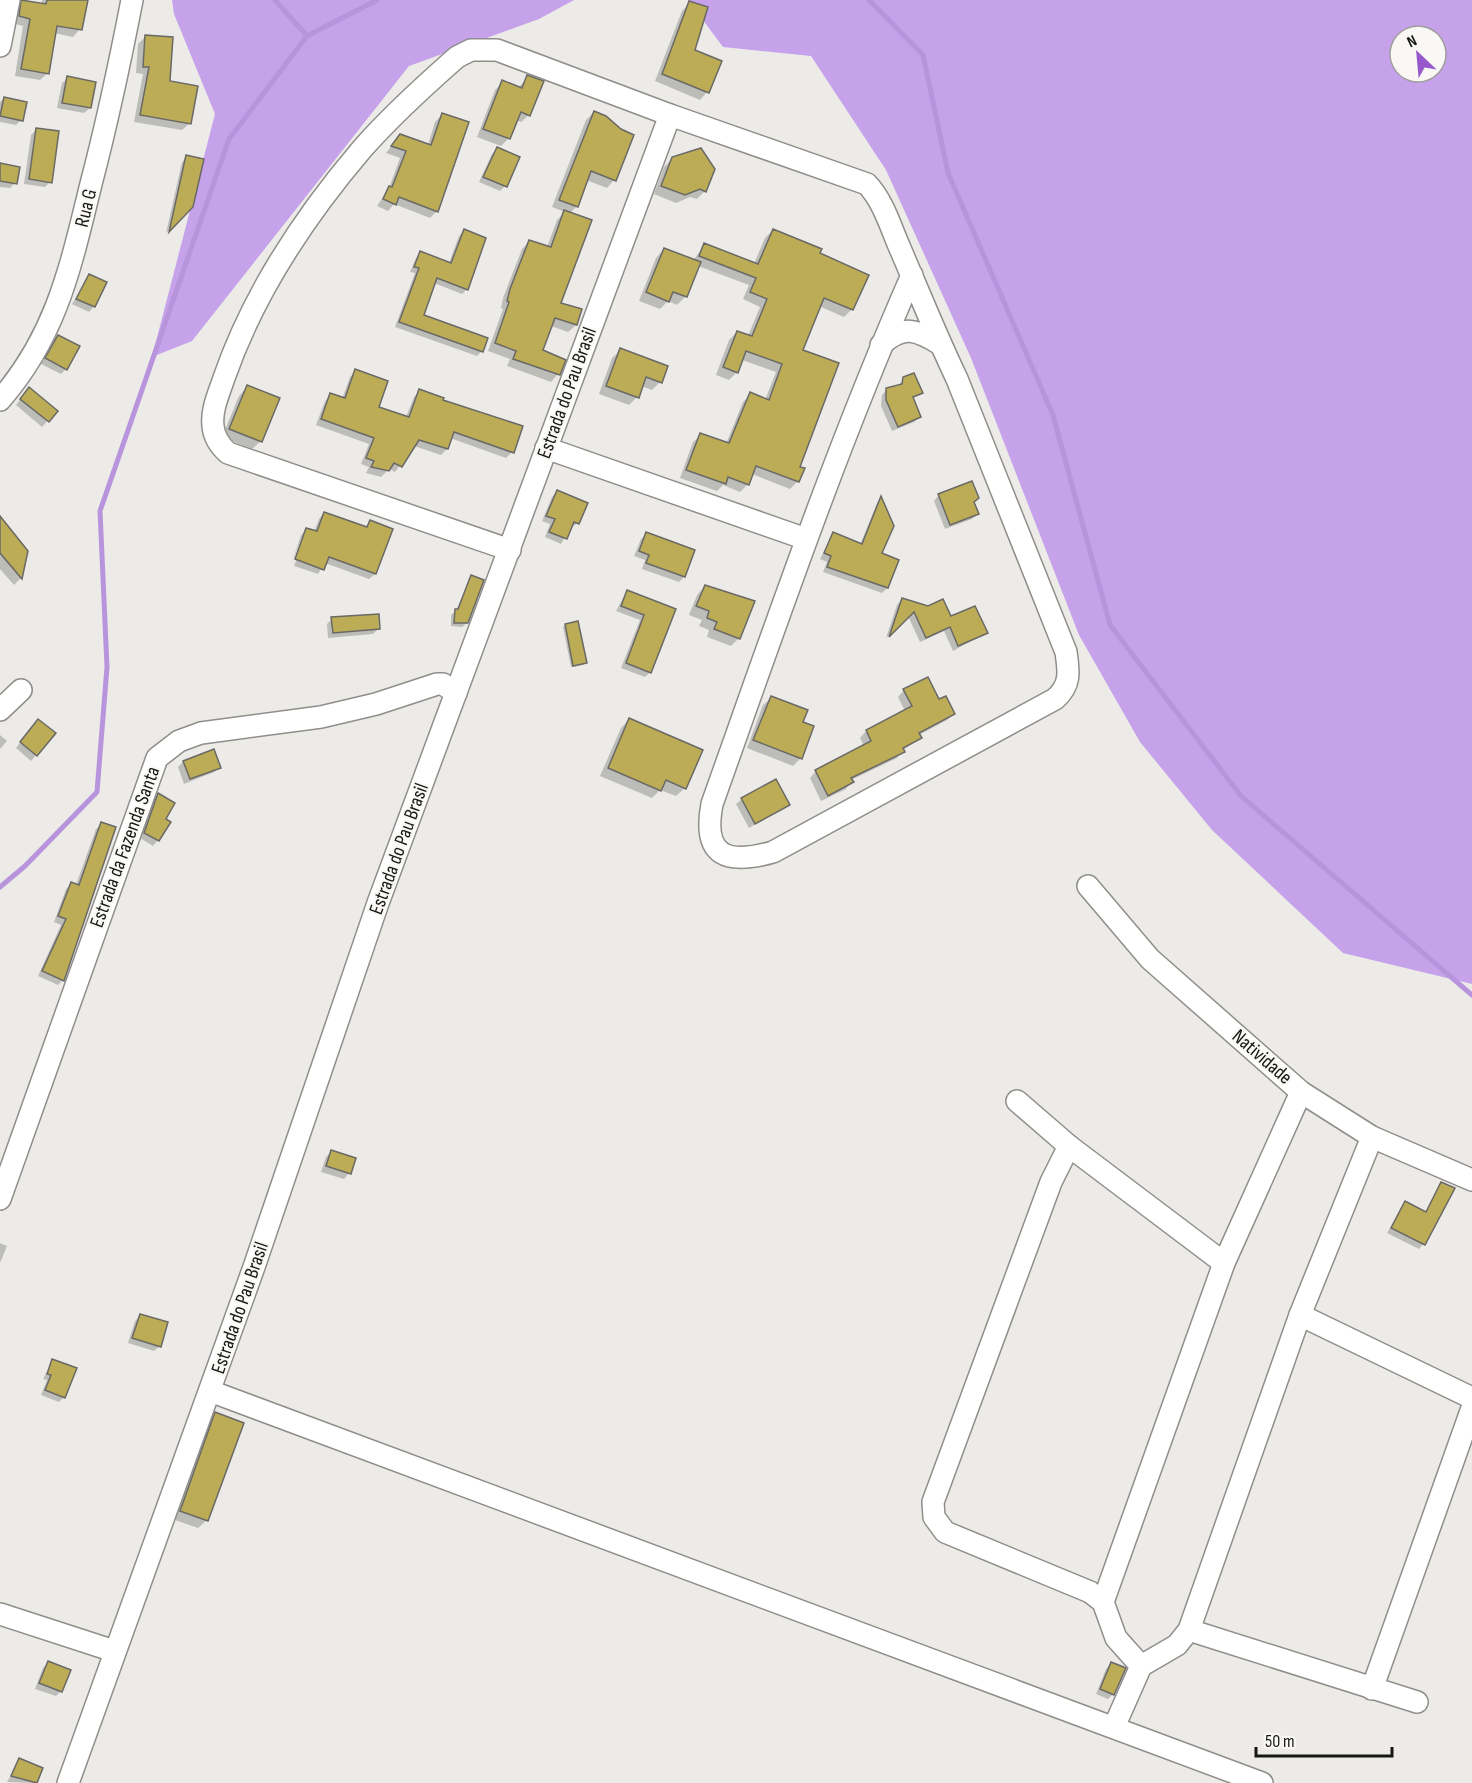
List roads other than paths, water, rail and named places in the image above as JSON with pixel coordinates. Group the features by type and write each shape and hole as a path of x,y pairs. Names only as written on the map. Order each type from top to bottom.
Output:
{"street":[{"path":"0,46 9,0"},
{"name":"Rua G","path":"0,400 16,382 56,314 73,263 115,88 132,0"},
{"path":"510,550 228,453 218,441 213,424 216,401 233,351 252,311 285,254 322,200 363,148 457,57 471,50 497,50 670,115 867,184 881,205 912,275 940,344 957,379 1066,652 1068,681 1065,691 1055,699 773,852 744,859 733,858 721,853 711,841 708,831 712,804 806,540 881,345 912,275"},
{"name":"Estrada do Pau Brasil","path":"68,1783 210,1391 378,903 670,115"},
{"path":"881,345 892,334 909,330 925,335 940,344"},
{"path":"546,448 806,540"},
{"name":"Estrada da Fazenda Santa","path":"0,1199 150,773 158,758 179,741 201,733 321,717 376,704 437,684 443,684 456,693"},
{"path":"0,710 21,690"},
{"name":"Natividade","path":"1088,886 1150,959 1301,1092 1372,1137 1472,1180"},
{"path":"1103,1602 1224,1263 1301,1092"},
{"path":"1017,1101 1069,1146 1224,1263"},
{"path":"1114,1727 1141,1665 1177,1645 1189,1630 1300,1315 1372,1137"},
{"path":"1069,1146 1051,1182 933,1502 934,1517 945,1532 1090,1592 1103,1602 1116,1638 1141,1665"},
{"path":"1300,1315 1472,1398"},
{"path":"210,1391 1262,1783"},
{"path":"1372,1689 1472,1408"},
{"path":"0,1614 114,1651"},
{"path":"1189,1630 1417,1702"}],"waterway":[{"path":"275,0 307,36"},
{"path":"0,887 25,866 97,792 107,667 100,511 229,139 307,36 377,0"},
{"path":"869,0 923,55 948,173 1053,415 1110,625 1241,796 1472,995"}]}
